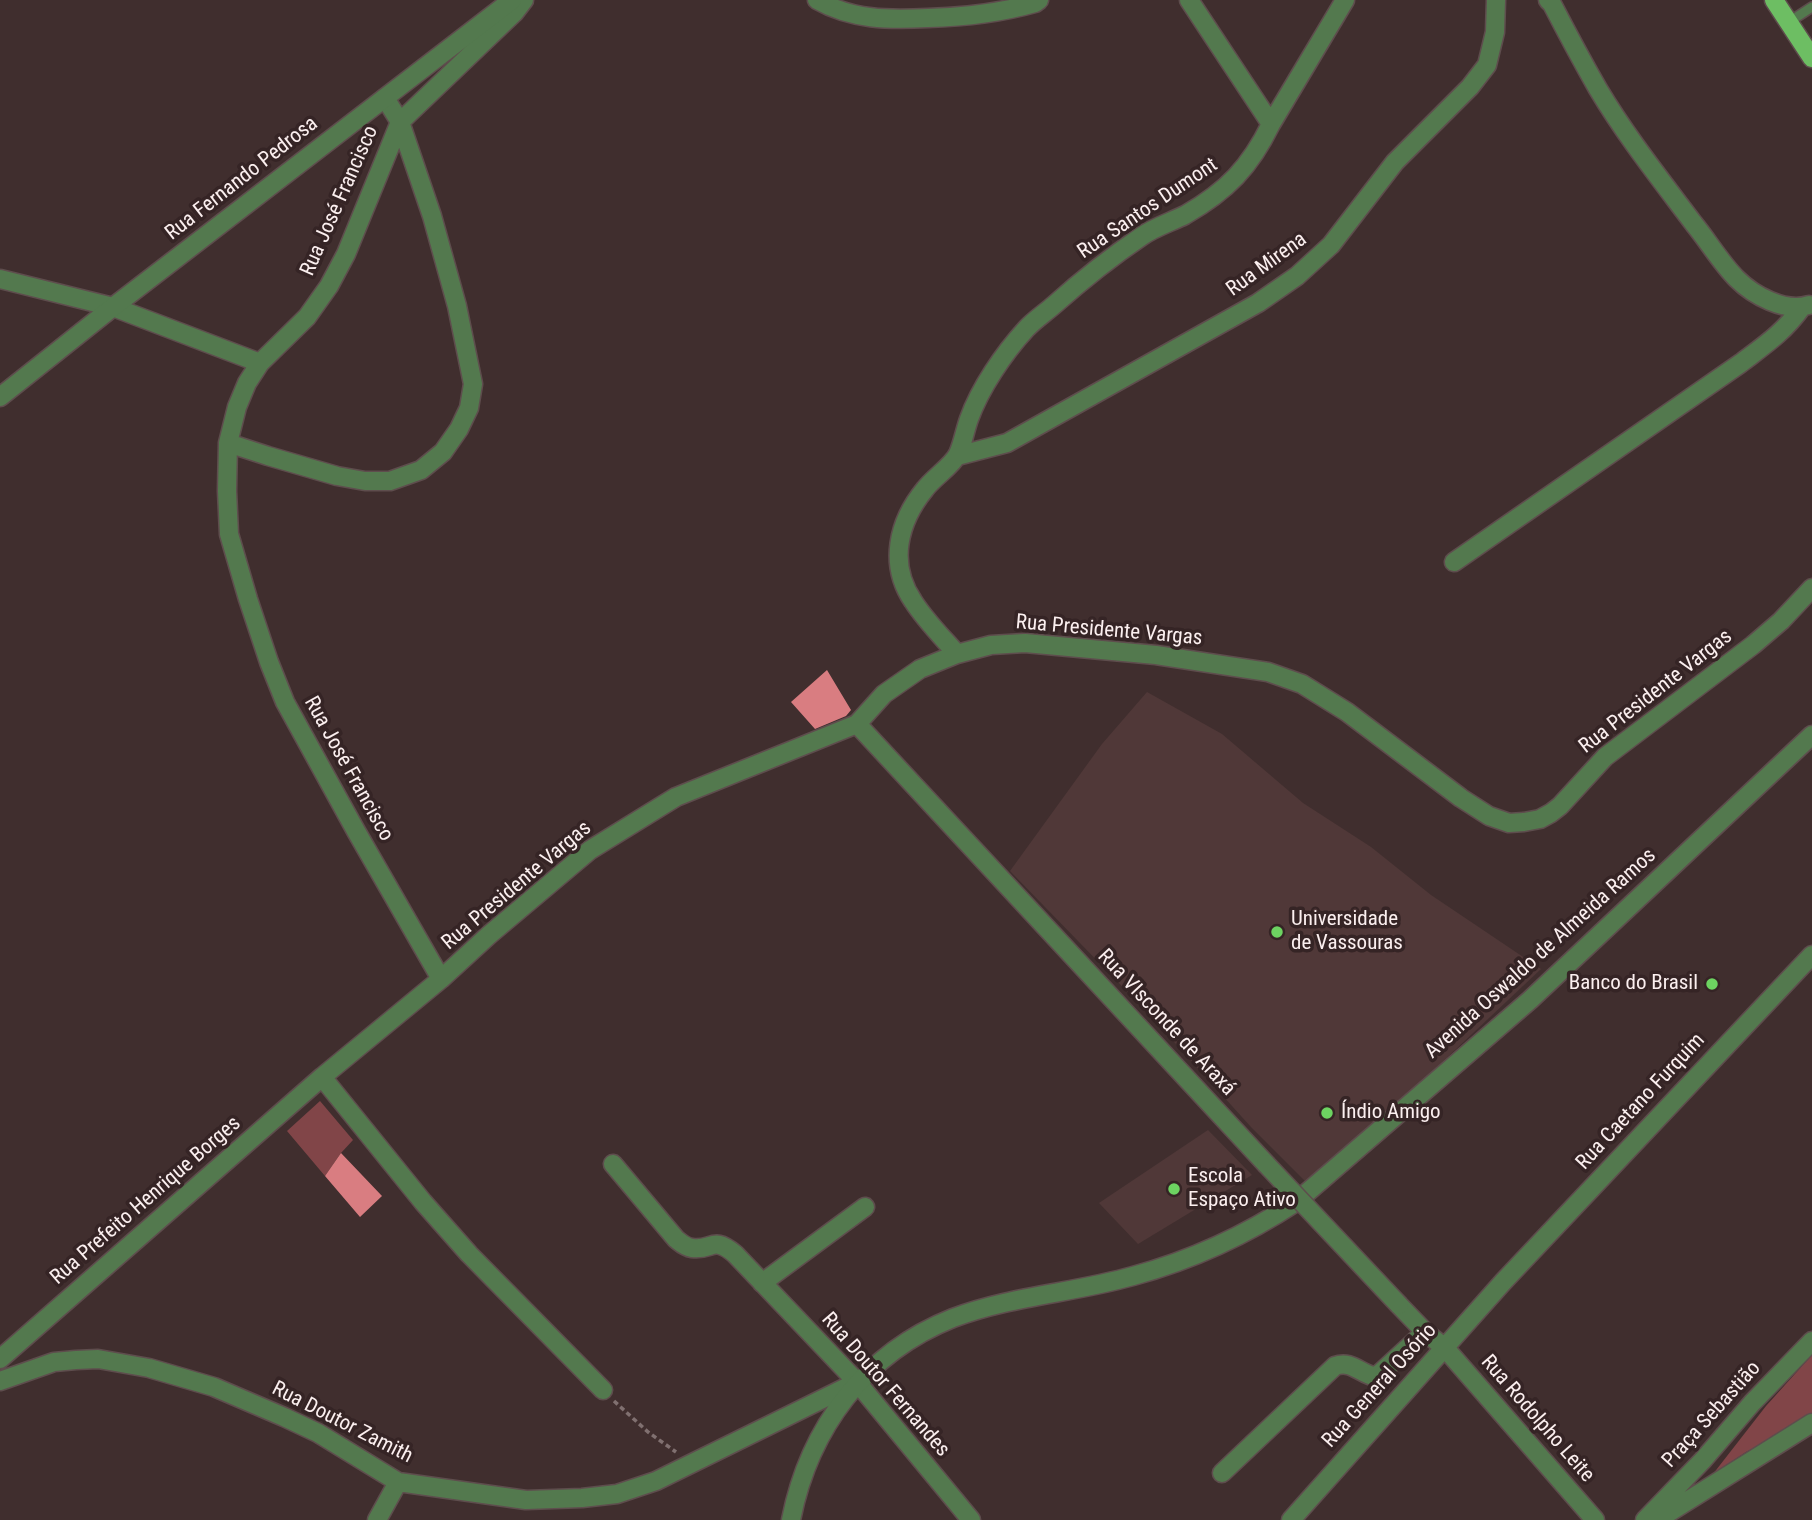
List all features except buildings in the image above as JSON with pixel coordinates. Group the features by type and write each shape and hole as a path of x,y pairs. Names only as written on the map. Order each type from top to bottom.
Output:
{"main road":[{"path":"1774,0 1812,58"}],"street":[{"name":"Rua Fernando Pedrosa","path":"0,397 513,0"},
{"name":"Rua José Francisco","path":"441,979 285,702 269,662 229,534 228,443 237,407 247,383 260,363 307,317 329,286 346,254 400,122 514,13 524,0"},
{"path":"817,0 855,16 890,20 1002,12 1035,4 1039,0"},
{"path":"1189,0 1271,124"},
{"name":"Rua Santos Dumont","path":"957,654 912,600 901,575 897,547 905,519 925,488 957,456 970,416 992,373 1026,329 1072,288 1144,234 1213,197 1240,174 1260,146 1345,0"},
{"name":"Rua Mirena","path":"957,456 1006,443 1258,303 1297,276 1331,245 1395,162 1470,87 1487,65 1494,32 1496,0"},
{"path":"1548,0 1628,134 1737,279 1758,295 1781,305 1807,305"},
{"path":"228,443 337,476 365,481 390,481 421,470 443,452 469,408 473,384 457,306 432,216 400,122 385,98"},
{"path":"0,279 113,307 260,363"},
{"path":"1454,562 1741,363 1789,325 1807,305"},
{"name":"Rua Presidente Vargas","path":"323,1077 590,850 676,797 857,724 884,694 920,669 957,654 991,646 1025,643 1156,655 1268,672 1302,684 1347,712 1489,816 1509,823 1524,822 1540,819 1560,806 1605,757 1753,645 1781,621 1812,588"},
{"name":"Rua VIsconde de Araxá","path":"857,724 1266,1164 1399,1305 1445,1348"},
{"name":"Avenida Oswaldo de Almeida Ramos","path":"857,1382 887,1354 915,1336 953,1318 994,1306 1131,1277 1175,1263 1214,1248 1296,1202 1530,1000 1812,735"},
{"name":"Rua Caetano Furquim","path":"1503,1282 1812,954"},
{"path":"323,1077 432,1213 603,1390"},
{"name":"Rua Prefeito Henrique Borges","path":"0,1359 323,1077"},
{"name":"Rua Doutor Fernandes","path":"613,1164 676,1239 686,1247 724,1245 735,1254 857,1382 971,1520"},
{"path":"762,1283 865,1207"},
{"name":"Rua General Osório","path":"1291,1520 1503,1282"},
{"path":"1222,1473 1335,1366 1346,1364 1376,1377 1426,1332"},
{"name":"Praça Sebastião","path":"1645,1520 1812,1341"},
{"name":"Rua Rodolpho Leite","path":"1445,1348 1595,1520"},
{"name":"Rua Doutor Zamith","path":"0,1381 54,1362 76,1360 98,1359 149,1368 214,1387 273,1412 318,1433 398,1482 526,1500 617,1494 656,1481 857,1382"},
{"path":"791,1520 807,1464 822,1433 857,1382"},
{"path":"1657,1520 1812,1423"},
{"path":"377,1520 398,1482"}],"lane":[{"path":"1789,22 1812,7"}],"path":[{"path":"603,1390 648,1432 693,1464"}],"shaded area":[{"name":"Universidade de Vassouras","path":"1147,692 1222,734 1303,803 1371,847 1431,895 1541,969 1403,1099 1305,1181 1010,871 1102,744"},
{"path":"320,1101 353,1140 325,1176 287,1131"},
{"name":"Escola Espaço Ativo","path":"1208,1130 1252,1175 1138,1244 1099,1203"},
{"path":"1812,1355 1812,1416 1746,1452 1713,1474 1766,1406"}],"place":[{"name":"Universidade de Vassouras","path":"1277,932"},
{"name":"Banco do Brasil","path":"1712,984"},
{"name":"Índio Amigo","path":"1327,1113"},
{"name":"Escola Espaço Ativo","path":"1174,1189"}]}
